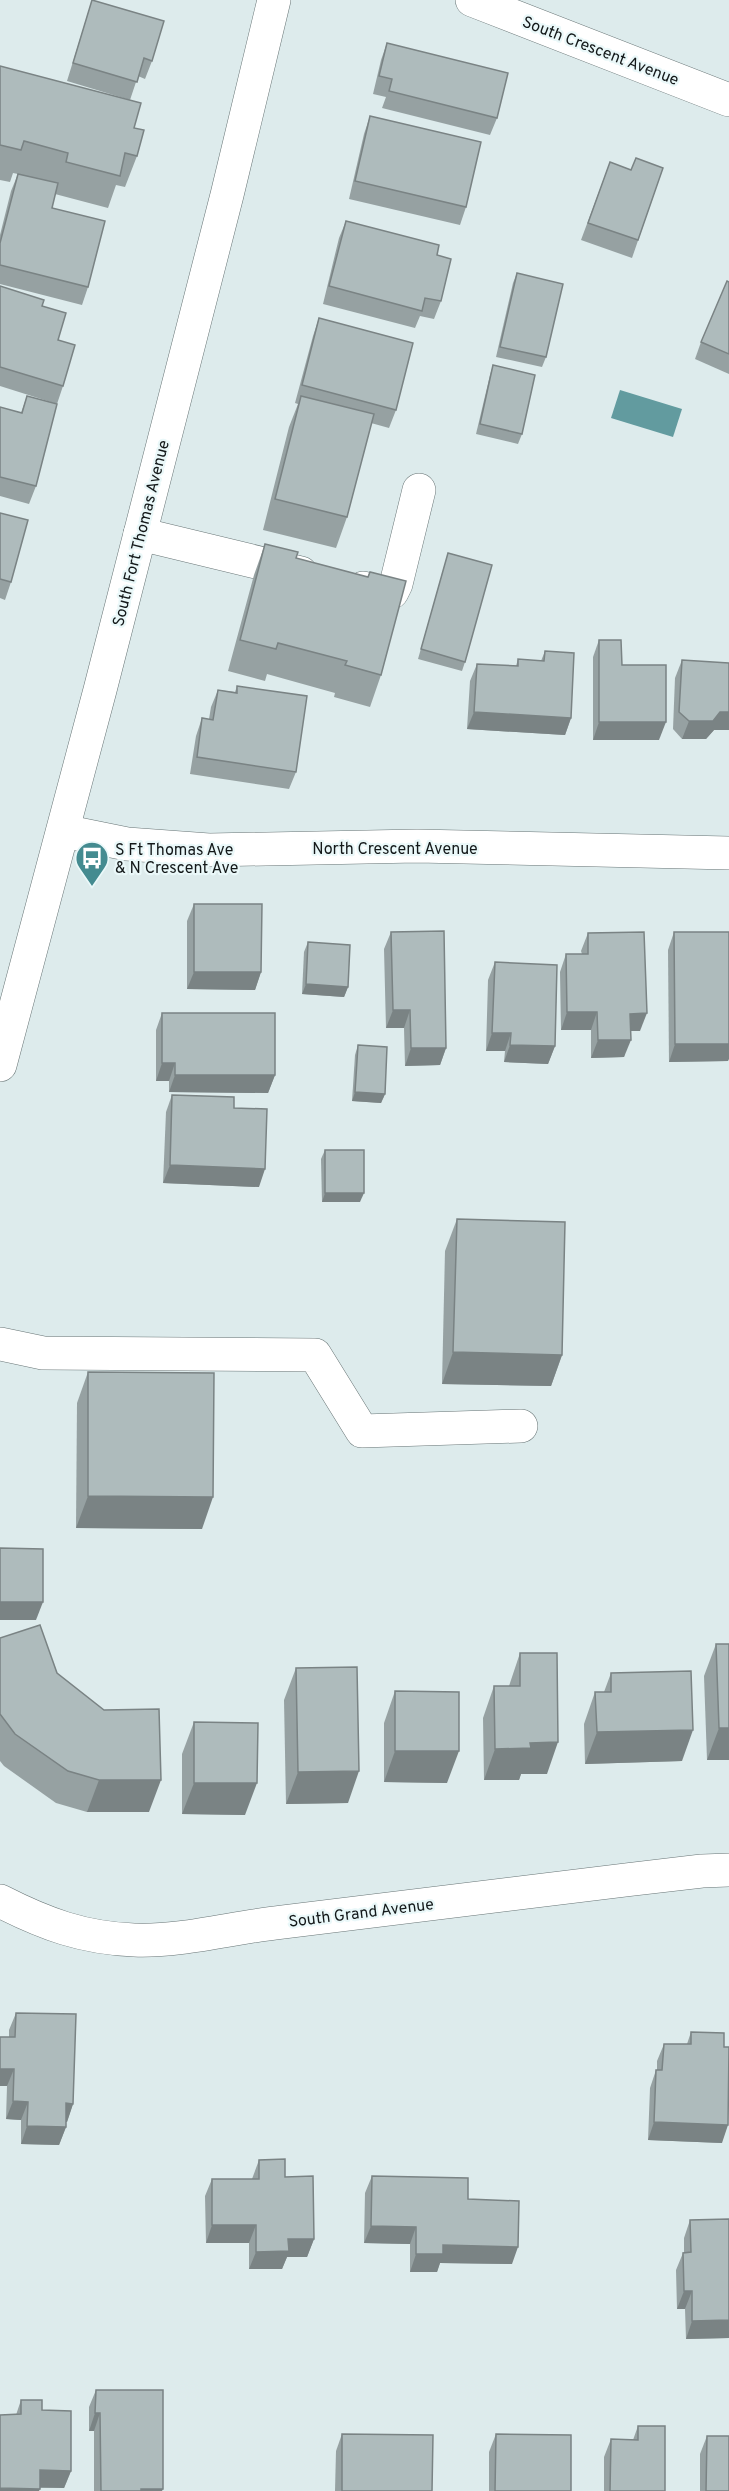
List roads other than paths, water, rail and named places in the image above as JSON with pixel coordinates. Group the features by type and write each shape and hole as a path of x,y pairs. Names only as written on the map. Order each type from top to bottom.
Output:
{"main road":[{"name":"South Fort Thomas Avenue","path":"0,1065 140,534 230,184 274,0"},
{"name":"South Crescent Avenue","path":"472,0 729,100"},
{"path":"140,534 383,593 392,592 396,584 419,490"},
{"name":"North Crescent Avenue","path":"63,831 126,844 209,850 417,846 729,853"},
{"path":"0,1344 44,1353 315,1355 362,1431 521,1426"},
{"name":"South Grand Avenue","path":"0,1901 29,1916 80,1934 135,1940 195,1935 283,1922 669,1875 729,1870"}],"water":[{"path":"620,390 682,409 673,437 611,418"}],"place":[{"name":"S Ft Thomas Ave & N Crescent Ave","path":"92,887"}]}
